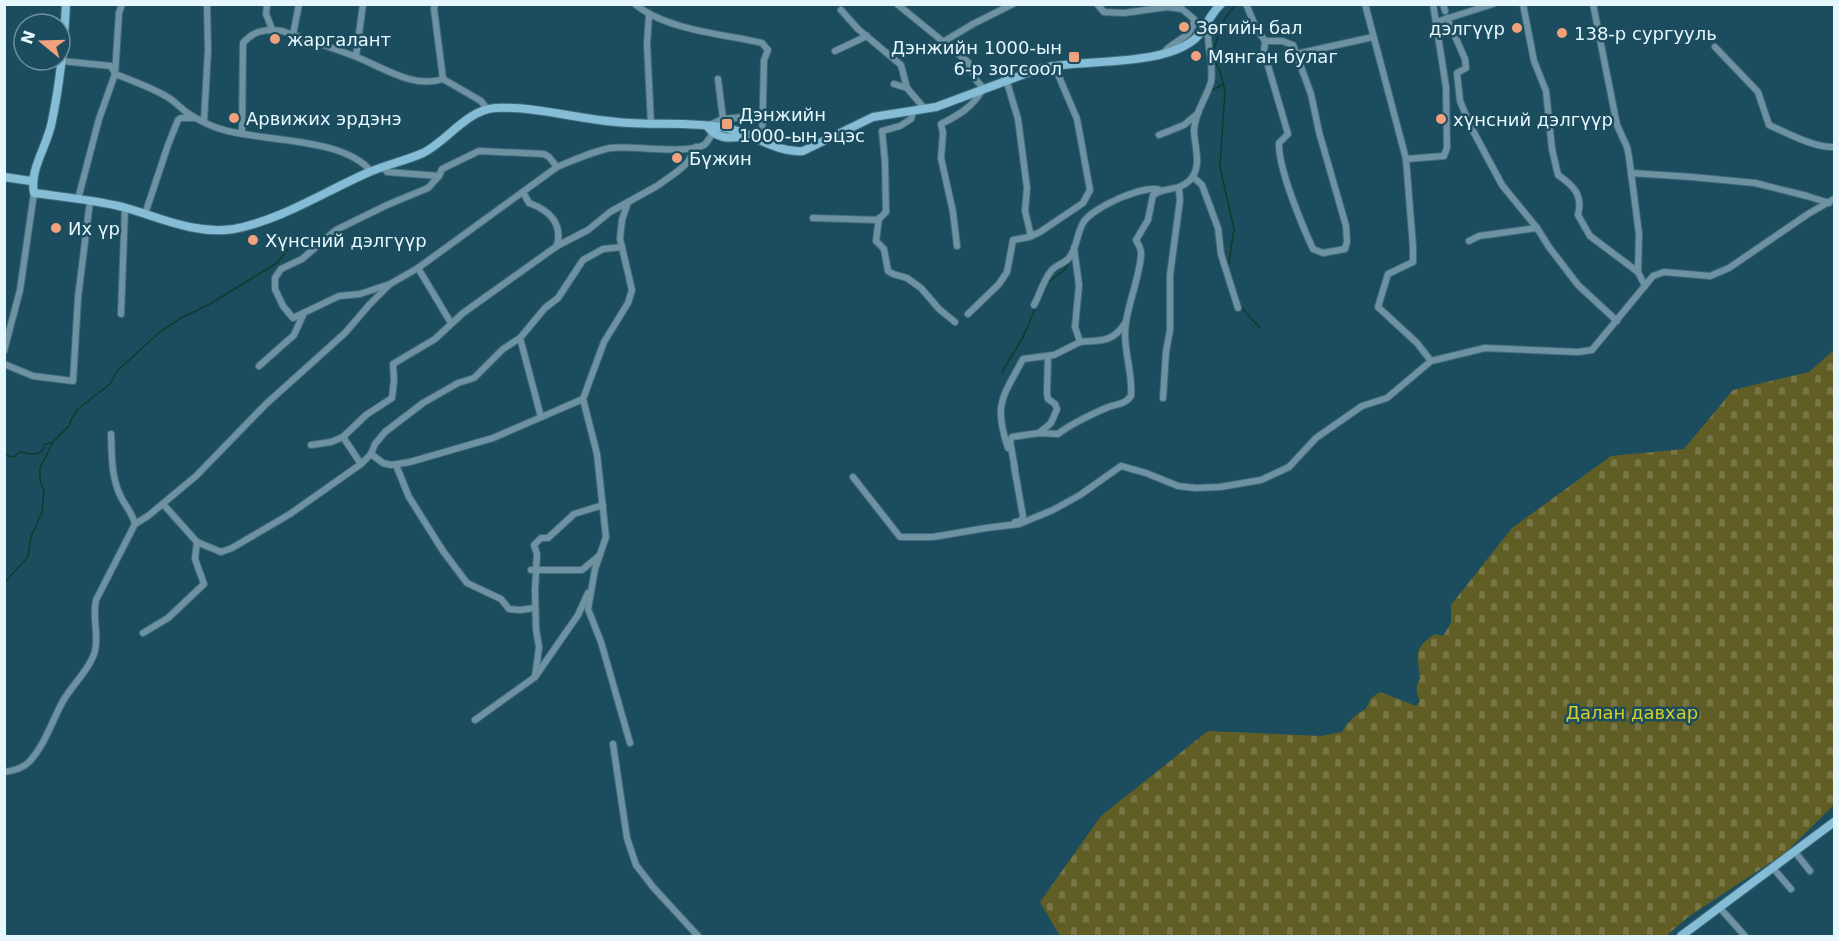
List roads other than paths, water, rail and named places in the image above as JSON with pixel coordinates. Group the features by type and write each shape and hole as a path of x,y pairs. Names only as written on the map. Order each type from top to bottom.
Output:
{"street":[{"path":"78,199 99,119 115,74 119,13 122,4"},
{"path":"201,120 208,50 207,4"},
{"path":"267,4 266,14 272,29"},
{"path":"293,35 299,4"},
{"path":"356,56 363,4"},
{"path":"435,4 443,79"},
{"path":"635,4 649,15 703,32 762,43 766,46 768,50 764,60 762,142"},
{"path":"897,4 968,62 982,88"},
{"path":"942,42 1013,4"},
{"path":"1096,4 1104,12 1124,13 1167,7 1182,9 1194,19 1194,25 1187,36 1172,44 1166,50 1167,52"},
{"path":"34,193 125,208 200,229 232,229 267,220 371,171 422,153 487,109 508,108 619,123 710,130 732,138 745,135 785,150 803,151 873,117 948,103 1006,79 1054,65 1109,61 1178,49 1196,38 1221,4"},
{"path":"1246,4 1256,28 1265,41 1264,52 1288,134 1279,143 1280,156 1303,226 1314,249 1323,253 1345,249 1346,226 1319,132 1311,94 1293,45 1282,41 1265,41"},
{"path":"1365,4 1406,159 1413,247 1413,262 1388,274 1378,308 1417,343 1431,361"},
{"path":"1406,159 1437,158 1444,156 1447,148 1446,87 1433,4"},
{"path":"1436,22 1492,4"},
{"path":"1523,4 1534,61 1546,91 1552,149 1558,175 1574,186 1581,205 1578,215 1590,236 1638,272 1645,286"},
{"path":"1593,4 1617,125 1627,147 1639,234 1638,272"},
{"path":"842,10 867,36 901,65 907,88 924,108"},
{"path":"649,15 647,44 651,124"},
{"path":"1447,18 1465,59 1466,68 1457,73 1460,101 1471,127 1502,184 1578,285 1617,321"},
{"path":"1035,305 1052,269 1070,257 1083,222 1091,213 1122,195 1159,188 1161,190 1179,189 1193,177 1198,156 1194,133 1196,115 1211,81 1208,30 1205,26"},
{"path":"242,134 243,43 251,34 272,29 356,56 390,72 422,81 433,82 443,79 481,101 487,109"},
{"path":"835,51 867,36"},
{"path":"1296,54 1373,37"},
{"path":"1715,47 1758,92 1769,125 1800,138 1834,147"},
{"path":"72,62 111,66 115,74 169,98 189,114 221,129 346,153 362,162 371,171"},
{"path":"969,314 999,284 1007,272 1013,240 1031,236 1083,202 1090,190 1077,118 1061,86 1054,65"},
{"path":"4,351 20,290 34,193 31,181 52,125 60,72"},
{"path":"718,79 723,119"},
{"path":"1006,79 1017,119 1027,188 1025,211 1031,236"},
{"path":"894,84 907,88"},
{"path":"957,246 953,212 941,158 943,133 940,124 956,117 971,105 982,88"},
{"path":"813,219 863,220 879,218 886,212 882,131 900,126 911,119 914,110"},
{"path":"556,167 544,154 479,152 442,169 428,188 336,230 302,259 281,269 275,278 275,289 283,306 293,318 339,296 360,294 390,284 418,268 556,167 582,156 612,148 696,147 704,144 710,130 723,119 764,115"},
{"path":"1159,135 1184,125 1196,115"},
{"path":"145,214 178,120 181,118 201,120"},
{"path":"311,445 331,442 343,437 366,415 392,398 393,364 435,339 451,323 557,246 588,230 610,212 657,186 678,171 696,147"},
{"path":"383,167 387,172 439,176"},
{"path":"1631,173 1755,183 1832,201"},
{"path":"4,177 31,181"},
{"path":"1193,177 1202,185 1218,228 1221,254 1238,308"},
{"path":"1163,398 1170,330 1170,275 1180,200 1179,189"},
{"path":"1011,525 1021,521 1023,516 1010,441 1012,437 1039,433 1058,434 1070,425 1130,398 1132,375 1126,361 1126,322 1141,252 1136,240 1148,220 1152,195 1161,190"},
{"path":"523,192 529,203 547,211 559,230 557,246"},
{"path":"4,364 33,376 73,381 78,298 90,201"},
{"path":"853,477 900,537 933,537 1019,524 1053,510 1080,495 1121,466 1178,486 1196,488 1220,488 1261,480 1288,467 1316,438 1362,406 1387,398 1431,361 1485,348 1578,352 1592,350 1653,276 1664,272 1710,276 1729,268 1808,214 1832,201"},
{"path":"628,202 622,220 621,239 631,279 630,297 604,342 583,399 597,454 606,537 591,589 588,609 601,642 630,743"},
{"path":"121,314 125,208"},
{"path":"879,218 876,241 884,249 888,271 907,278 921,288 939,309 955,322"},
{"path":"1469,241 1479,236 1537,228"},
{"path":"163,504 197,542 221,552 232,548 290,514 361,464 371,454 384,432 423,403 458,383 474,378 503,349 520,338 545,309 558,298 583,260 603,249 622,247"},
{"path":"1074,248 1079,285 1076,327 1080,342"},
{"path":"418,268 451,323"},
{"path":"4,772 14,771 29,763 64,701 93,657 96,648 94,622 96,600 135,524 196,476 266,404 345,333 390,284"},
{"path":"259,366 294,335 303,315"},
{"path":"1015,469 1004,436 1001,416 1002,398 1023,359 1048,356 1080,342 1102,340 1117,335 1126,322"},
{"path":"520,338 541,417"},
{"path":"1039,433 1051,423 1057,409 1055,404 1048,399 1048,356"},
{"path":"371,454 383,463 396,465 493,438 583,399"},
{"path":"111,434 113,477 121,497 131,510 135,524"},
{"path":"343,437 361,464"},
{"path":"396,465 409,497 467,583 501,599 509,609 535,608"},
{"path":"535,677 539,647 533,570 537,554 534,545 541,538 548,538 574,514 603,505"},
{"path":"142,633 168,618 204,584 195,559 197,542"},
{"path":"533,570 582,570 600,555"},
{"path":"476,720 535,677 578,615 591,589"},
{"path":"613,744 627,838 636,865 698,936"},
{"path":"1681,936 1834,822"},
{"path":"1795,852 1810,871"},
{"path":"1773,868 1791,889"},
{"path":"1719,907 1745,936"}],"waterway":[{"path":"1228,269 1234,229 1220,167 1225,91 1220,71 1212,57 1215,55 1213,51 1224,20 1236,4"},
{"path":"1211,91 1222,85"},
{"path":"1197,131 1199,144"},
{"path":"4,583 28,557 31,537 42,512 44,491 40,480 40,468 53,442 69,426 78,409 110,384 117,371 161,331 277,263 289,248"},
{"path":"1047,283 1064,270 1069,262"},
{"path":"1002,372 1023,337 1036,307"},
{"path":"1241,307 1260,328"},
{"path":"4,455 14,457 20,452 36,454 44,449 44,445 53,442"}],"place":[{"name":"Зөгийн бал","path":"1184,27"},
{"name":"дэлгүүр","path":"1517,28"},
{"name":"138-р сургууль","path":"1562,33"},
{"name":"жаргалант","path":"275,39"},
{"name":"Мянган булаг","path":"1196,56"},
{"name":"Дэнжийн 1000-ын 6-р зогсоол","path":"1074,57"},
{"name":"Арвижих эрдэнэ","path":"234,118"},
{"name":"хүнсний дэлгүүр","path":"1441,119"},
{"name":"Дэнжийн 1000-ын эцэс","path":"727,124"},
{"name":"Бүжин","path":"677,158"},
{"name":"Их үр","path":"56,228"},
{"name":"Хүнсний дэлгүүр","path":"253,240"}],"park label":[{"name":"Далан давхар","path":"1632,712"}]}
